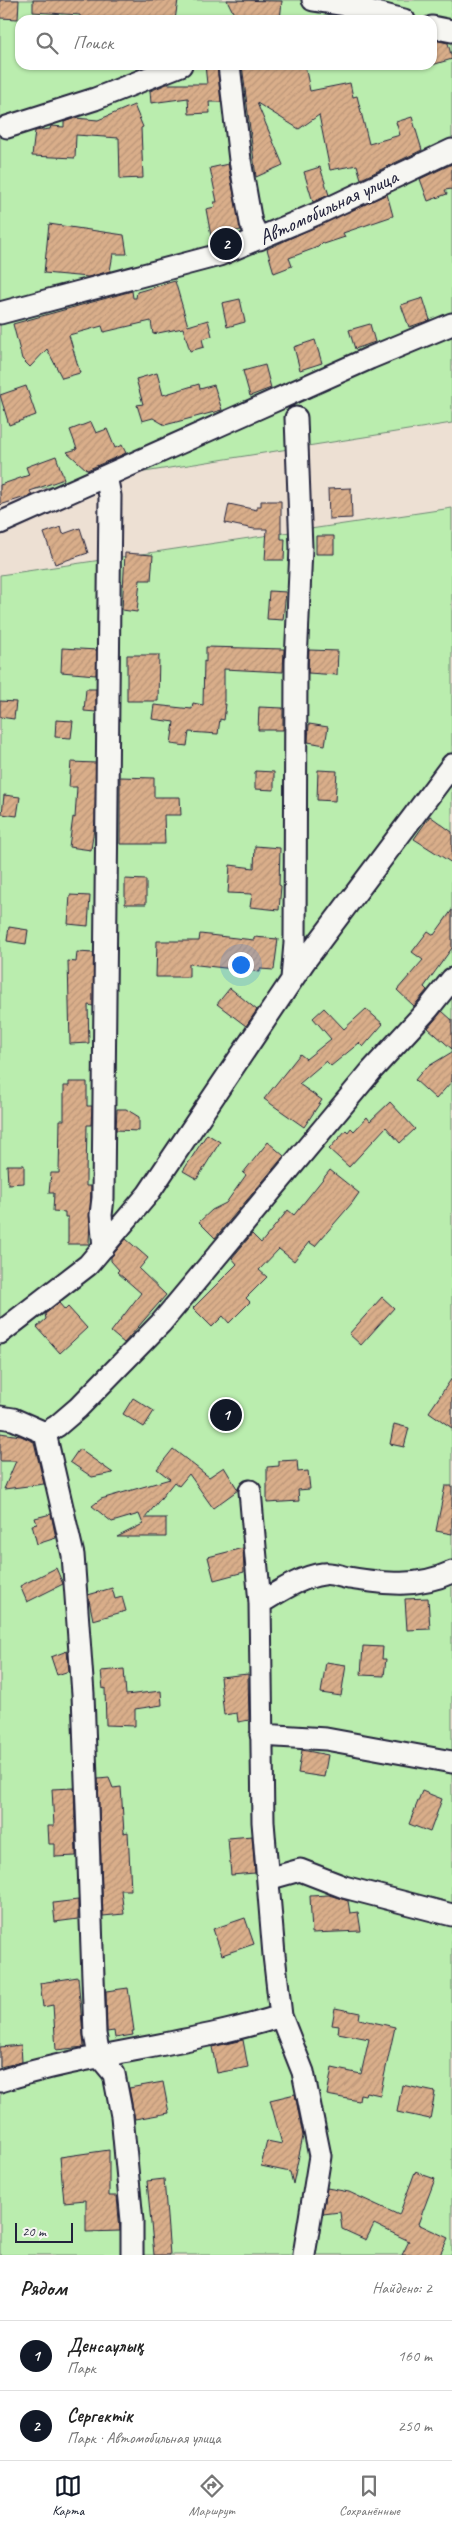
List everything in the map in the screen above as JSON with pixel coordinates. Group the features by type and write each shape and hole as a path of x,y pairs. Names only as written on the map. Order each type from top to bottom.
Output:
{"street":[{"path":"313,0 345,5 384,15"},
{"path":"437,28 452,32"},
{"path":"7,127 95,100 169,70"},
{"path":"230,70 251,223 259,239"},
{"name":"Автомобильная улица","path":"0,313 218,256 452,150"},
{"path":"0,523 452,324"},
{"path":"291,981 295,943 296,662 302,548 296,418"},
{"path":"104,1247 101,1215 103,1198 105,896 110,703 110,496 106,476"},
{"path":"0,1333 88,1265 148,1194 291,981 452,765"},
{"path":"45,1433 57,1426 78,1408 161,1323 372,1070 428,1009 452,979"},
{"path":"0,1417 13,1419 45,1433"},
{"path":"45,1433 73,1555 83,1694 95,2034 99,2056 114,2074 122,2116 132,2221 132,2255"},
{"path":"250,1491 260,1603 264,1822 281,2016 303,2072 320,2156 304,2255"},
{"path":"260,1603 291,1586 324,1573 382,1584 409,1585 437,1579 452,1572"},
{"path":"261,1735 326,1739 452,1762"},
{"path":"268,1879 300,1870 344,1887 452,1916"},
{"path":"0,2081 99,2056 252,2025 281,2016"}],"green space":[{"path":"0,0 452,0 452,423 0,495"},
{"path":"452,508 452,2255 0,2255 0,575"}],"building":[{"path":"0,0 19,0 18,15 15,15 15,19 0,18"},
{"path":"33,0 178,0 176,15 80,15 33,12"},
{"path":"227,0 282,1 281,15 234,15"},
{"path":"437,41 448,43 452,59 437,64"},
{"path":"206,70 218,70 221,102 209,102 210,113 189,114 188,98 151,103 150,91 167,84 207,84"},
{"path":"243,70 306,70 310,91 350,83 353,97 357,96 369,144 400,135 396,122 412,117 422,150 361,179 357,165 330,170 319,115 299,129 257,103 283,165 256,177"},
{"path":"134,105 143,127 141,128 143,178 120,179 119,138 76,135 75,158 32,156 35,131 50,129 51,126 64,127 64,122 75,118 98,120"},
{"path":"228,164 241,230 211,236 206,209 215,207 214,202 217,202 210,168"},
{"path":"452,164 452,189 445,190 447,194 428,201 420,179"},
{"path":"320,167 329,195 313,202 304,172"},
{"path":"387,194 393,216 343,233 345,237 324,244 323,242 318,247 289,258 292,266 274,273 267,249"},
{"path":"49,224 124,235 127,254 113,254 110,271 88,277 44,273"},
{"path":"175,281 188,326 208,320 212,336 202,339 204,347 190,351 183,328 153,334 151,321 104,332 102,326 69,335 80,373 62,378 47,349 30,367 22,359 13,324 132,291 133,298 136,298 137,292"},
{"path":"423,298 430,320 409,327 401,305"},
{"path":"240,299 245,322 227,327 222,303"},
{"path":"370,324 375,342 355,349 349,330"},
{"path":"315,340 322,363 300,370 294,347"},
{"path":"265,365 271,388 250,396 243,371"},
{"path":"157,373 163,395 199,384 200,389 214,385 222,410 165,425 153,418 142,421 137,405 143,404 136,379"},
{"path":"26,386 36,415 9,425 0,395"},
{"path":"91,422 96,433 107,429 115,448 122,445 126,453 87,470 67,452 77,449 70,430"},
{"path":"56,456 64,479 30,491 32,495 0,505 0,485 29,475 26,467"},
{"path":"351,488 352,518 329,519 328,489"},
{"path":"261,501 281,501 281,539 285,539 284,560 265,560 267,529 254,529 225,523 229,504 257,510 257,506 261,506"},
{"path":"61,527 63,534 80,528 88,553 55,564 44,533"},
{"path":"316,536 334,536 334,554 316,554"},
{"path":"125,553 153,555 151,580 140,580 137,612 122,610"},
{"path":"269,591 286,592 283,620 267,619"},
{"path":"206,647 284,649 283,672 224,669 224,704 226,704 224,720 220,719 218,734 189,732 187,746 171,744 174,722 152,719 154,705 192,709 193,703 203,705"},
{"path":"62,648 97,650 96,675 61,672"},
{"path":"309,650 338,651 337,675 308,673"},
{"path":"127,655 159,655 158,701 127,701"},
{"path":"86,689 96,689 96,712 84,711"},
{"path":"0,701 16,702 14,719 0,717"},
{"path":"259,707 283,708 283,730 258,730"},
{"path":"56,720 73,721 71,738 55,737"},
{"path":"309,724 328,727 325,745 308,742"},
{"path":"71,762 96,763 95,821 91,850 69,847 73,817 75,818 77,787 69,787"},
{"path":"318,770 337,771 335,801 317,800"},
{"path":"255,771 274,772 274,790 255,789"},
{"path":"120,777 154,778 154,797 180,797 181,815 164,815 165,844 120,844"},
{"path":"4,795 20,797 17,816 2,814"},
{"path":"430,816 452,832 452,863 414,839"},
{"path":"255,846 280,848 279,885 281,886 279,910 250,907 252,894 228,893 230,865 254,868"},
{"path":"125,879 146,880 146,904 125,904"},
{"path":"70,895 90,896 88,926 68,924"},
{"path":"452,910 452,948 424,987 427,990 414,1006 397,990 423,960 412,952 428,931 434,935"},
{"path":"9,927 28,930 26,944 7,941"},
{"path":"200,934 254,940 254,937 278,939 274,970 260,969 260,972 189,964 189,977 156,977 157,941 199,941"},
{"path":"77,952 94,953 93,1006 88,1005 89,1043 70,1044 68,961 76,962"},
{"path":"230,988 257,1010 246,1026 217,1004"},
{"path":"324,1008 344,1029 366,1009 383,1024 363,1047 359,1043 331,1066 326,1061 299,1084 322,1100 304,1127 264,1099 300,1054 306,1059 331,1039 313,1018"},
{"path":"442,1011 452,1020 452,1049 428,1028"},
{"path":"452,1052 452,1081 436,1099 415,1080 424,1069"},
{"path":"69,1082 87,1082 87,1106 92,1106 91,1125 87,1125 86,1186 91,1186 89,1244 68,1244 68,1217 65,1217 65,1212 53,1211 54,1193 49,1193 51,1173 59,1173 60,1120 64,1120 64,1086 69,1086"},
{"path":"390,1102 415,1129 400,1143 386,1127 349,1167 329,1149 346,1130 348,1132 351,1128 354,1131 367,1117 370,1121"},
{"path":"117,1109 126,1109 139,1117 139,1131 116,1130"},
{"path":"207,1134 220,1142 197,1179 183,1171"},
{"path":"268,1142 284,1156 215,1238 199,1222 212,1210 226,1203 246,1175 243,1173"},
{"path":"7,1165 24,1165 24,1183 8,1184"},
{"path":"330,1170 359,1193 352,1203 315,1246 309,1242 294,1261 279,1249 259,1270 267,1277 246,1298 250,1302 229,1323 223,1316 212,1327 193,1308 237,1264 232,1258 252,1234 261,1243 288,1210 294,1215"},
{"path":"126,1239 148,1258 139,1269 166,1295 124,1343 111,1332 141,1293 117,1272 119,1270 111,1261 111,1257"},
{"path":"382,1297 394,1308 361,1345 349,1334"},
{"path":"59,1303 65,1310 68,1307 87,1328 60,1353 37,1327 46,1319 45,1314"},
{"path":"452,1378 452,1428 429,1412"},
{"path":"133,1398 154,1411 144,1427 123,1414"},
{"path":"394,1424 409,1428 404,1447 390,1444"},
{"path":"0,1433 21,1436 34,1442 44,1484 4,1489 16,1461 0,1461"},
{"path":"79,1449 113,1473 92,1477 70,1462"},
{"path":"173,1449 209,1477 224,1467 238,1490 213,1508 189,1474 179,1486 174,1482 145,1518 166,1518 166,1537 117,1537 143,1524 139,1514 112,1522 92,1506 101,1499 170,1479 157,1469"},
{"path":"297,1460 298,1472 308,1471 310,1489 298,1490 299,1501 267,1503 267,1467 279,1466 279,1461"},
{"path":"445,1486 452,1486 452,1534 436,1531"},
{"path":"51,1514 56,1538 37,1544 32,1525 37,1524 35,1518"},
{"path":"243,1548 244,1572 214,1580 208,1557"},
{"path":"56,1568 63,1584 27,1602 20,1586"},
{"path":"112,1588 115,1599 122,1597 126,1611 93,1620 88,1595"},
{"path":"428,1598 430,1629 407,1630 405,1599"},
{"path":"363,1646 383,1647 382,1659 386,1659 384,1676 361,1675"},
{"path":"67,1651 69,1671 57,1675 51,1657"},
{"path":"326,1662 346,1665 341,1696 321,1693"},
{"path":"124,1669 126,1695 161,1691 162,1705 135,1709 135,1726 106,1725 105,1688 103,1689 101,1671"},
{"path":"248,1674 249,1720 238,1722 237,1713 224,1715 220,1677"},
{"path":"302,1750 328,1755 324,1777 298,1773"},
{"path":"109,1778 113,1788 121,1787 124,1833 128,1832 131,1890 121,1890 124,1914 103,1916 98,1779"},
{"path":"74,1788 76,1856 55,1857 55,1844 49,1844 48,1826 54,1826 52,1789"},
{"path":"422,1791 442,1799 430,1832 409,1824"},
{"path":"252,1836 255,1873 231,1875 228,1838"},
{"path":"329,1895 348,1901 350,1913 358,1912 361,1931 312,1933 310,1896"},
{"path":"78,1900 78,1919 55,1922 53,1903"},
{"path":"245,1918 254,1944 222,1955 213,1929"},
{"path":"78,1977 84,2047 56,2050 53,2005 43,2007 40,1983"},
{"path":"128,1988 133,2035 115,2038 114,2031 107,2032 106,1991"},
{"path":"335,2008 360,2013 359,2019 395,2027 380,2095 366,2092 365,2095 360,2094 359,2101 327,2095 332,2068 361,2074 369,2039 338,2033 339,2026 332,2025"},
{"path":"243,2040 248,2067 217,2073 212,2047"},
{"path":"21,2045 22,2062 0,2067 0,2047"},
{"path":"163,2082 169,2113 135,2119 129,2088"},
{"path":"402,2085 435,2092 430,2119 397,2112"},
{"path":"295,2094 303,2136 293,2184 290,2172 261,2166 267,2141 282,2144 270,2100"},
{"path":"109,2150 109,2196 117,2196 120,2231 86,2232 86,2200 64,2202 60,2157"},
{"path":"415,2172 435,2179 418,2224 448,2238 440,2255 402,2255 409,2241 374,2224 366,2240 342,2229 340,2212 323,2214 327,2188 349,2192 399,2215"},
{"path":"164,2179 170,2255 154,2255 147,2181"}],"place":[{"name":"Сергектік","path":"226,244"},
{"name":"Денсаулық","path":"226,1415"}]}
